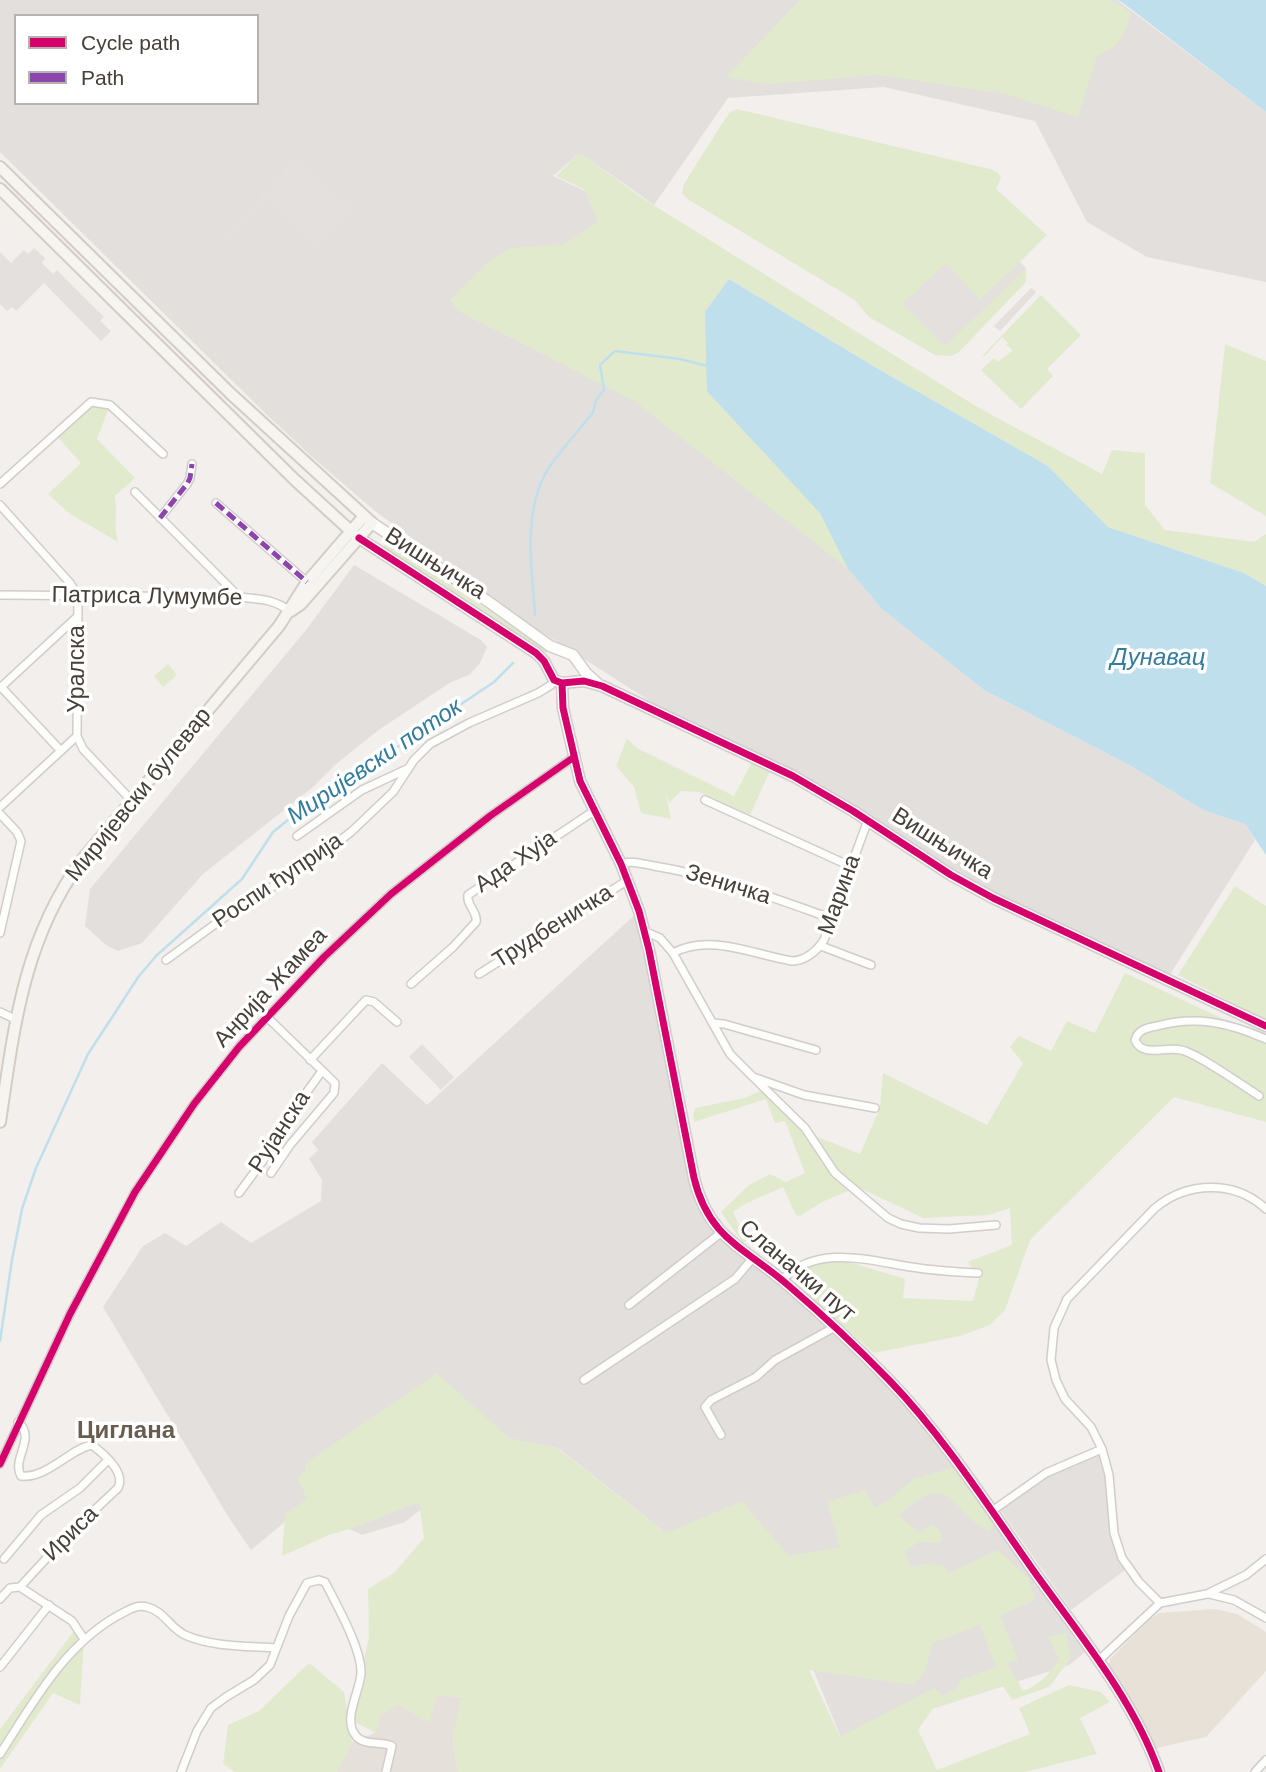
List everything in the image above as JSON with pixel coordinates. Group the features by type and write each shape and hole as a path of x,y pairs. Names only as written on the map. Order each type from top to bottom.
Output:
{"main road":[{"name":"Вишњичка","path":"0,167 231,394 368,519"},
{"name":"Вишњичка","path":"0,189 295,480 355,534"},
{"name":"Миријевски булевар","path":"290,611 301,604 368,519"},
{"name":"Миријевски булевар","path":"0,1122 15,1019 31,957 55,901 81,861 290,611 307,582 355,534"}],"street":[{"path":"0,484 92,402 110,405 163,454"},
{"path":"160,518 187,484 192,464"},
{"path":"135,492 239,597"},
{"path":"216,503 307,582"},
{"name":"Уралска","path":"0,505 70,583 78,596 77,736"},
{"name":"Вишњичка","path":"368,519 550,646 573,655 602,686"},
{"name":"Вишњичка","path":"355,534 406,570 517,640 540,657 548,669 562,681 584,681 602,686 780,769 868,820 977,890 1266,1026"},
{"name":"Патриса Лумумбе","path":"0,594 239,597 267,600 290,611"},
{"path":"61,751 1,688 78,617"},
{"path":"548,669 552,656 564,652"},
{"path":"562,681 577,675 578,662"},
{"name":"Сланачки пут","path":"562,681 562,698 573,757 583,789 628,880 644,931 698,1193 706,1210 722,1232 835,1327 911,1404 992,1511 1098,1661 1136,1724 1159,1772"},
{"name":"Роспи ћуприја","path":"166,960 206,929 330,849 393,792 423,750 469,723 532,697 562,681"},
{"path":"0,807 77,736 83,748 132,801"},
{"name":"Анрија Жамеа","path":"0,1464 70,1314 142,1180 194,1104 239,1047 324,957 391,894 490,816 573,757"},
{"path":"297,836 362,790 408,769"},
{"path":"705,800 849,866"},
{"name":"Ада Хуја","path":"411,984 456,944 476,922 468,895 594,811"},
{"path":"0,814 17,832 21,841 0,933"},
{"name":"Марина","path":"673,953 690,946 710,945 797,961 821,946 868,820"},
{"name":"Зеничка","path":"621,864 635,862 702,875 833,919"},
{"name":"Трудбеничка","path":"479,974 628,880"},
{"path":"644,931 660,938 673,953 730,1054 798,1120 835,1173 888,1218 919,1228 950,1229 996,1225"},
{"path":"821,946 871,965"},
{"path":"310,1060 366,1000 374,1002 397,1022"},
{"path":"0,1012 15,1019"},
{"path":"267,1017 335,1083 336,1090 290,1145 271,1173"},
{"path":"1259,1096 1185,1051 1144,1049 1138,1046 1135,1040 1142,1030 1182,1020 1228,1024 1266,1038"},
{"path":"713,1023 816,1050"},
{"name":"Рујанска","path":"239,1193 279,1139 288,1118 322,1072"},
{"path":"753,1077 813,1097 874,1108"},
{"path":"1160,1603 1134,1576 1118,1548 1112,1520 1109,1475 1102,1449 1091,1427 1060,1390 1051,1360 1054,1328 1067,1299 1167,1199 1192,1188 1219,1188 1248,1196 1266,1209"},
{"path":"629,1305 722,1232"},
{"name":"Сланачки пут","path":"782,1280 821,1259 847,1256 917,1268 978,1273"},
{"path":"584,1380 736,1279 752,1259"},
{"path":"721,1435 705,1407 710,1399 756,1377 775,1360 835,1327"},
{"path":"4,1559 41,1515 80,1488 108,1460 89,1444 52,1467 23,1477 18,1469 25,1436 24,1428 18,1422"},
{"path":"992,1511 1046,1473 1102,1449"},
{"name":"Ириса","path":"0,1599 7,1590 20,1587 66,1537 118,1488 121,1478 108,1460"},
{"path":"1098,1661 1160,1603 1208,1594 1246,1576 1266,1559"},
{"path":"181,1772 205,1716 226,1697 262,1674 270,1665 297,1598 307,1583 319,1580 325,1582 342,1615 360,1662 361,1675 351,1714 352,1729 361,1740 392,1746 386,1772"},
{"path":"20,1587 72,1621 84,1639"},
{"path":"1208,1594 1234,1600 1266,1618"},
{"path":"0,1667 49,1605"},
{"path":"0,1754 37,1694 84,1639 103,1624 134,1607 141,1606 159,1612 181,1633 189,1636 218,1643 276,1648"},
{"path":"1255,1772 1266,1760"}],"shaded area":[{"path":"0,0 1117,0 1266,112 1266,282 1147,257 1087,222 1035,121 884,87 728,98 654,205 586,157 577,155 553,176 641,217 729,279 820,513 848,569 882,609 984,690 1131,766 1203,810 1245,824 1255,840 1169,976 1056,920 1010,903 946,870 870,819 664,710 537,629 375,511 265,413 0,152"},
{"path":"296,157 355,209 314,249 267,200 227,240 223,236"},
{"path":"34,248 45,258 42,263 53,274 57,270 104,317 100,321 111,331 101,341 44,283 16,311 12,307 7,311 0,304 0,252 11,263 24,250 28,254"},
{"path":"1020,262 1026,268 945,346 903,304 944,265 951,268 980,300"},
{"path":"1031,288 1036,292 1000,331 994,326"},
{"path":"354,565 481,640 487,647 480,663 469,675 451,682 380,729 336,764 312,788 203,874 142,943 118,951 106,945 85,926 90,889 306,630"},
{"path":"639,911 688,1147 709,1216 782,1280 926,1423 1089,1649 1069,1665 841,1738 795,1625 666,1533 558,1448 509,1439 405,1522 362,1535 303,1507 251,1550 229,1518 103,1307 143,1246 165,1233 186,1246 221,1222 251,1243 321,1201 322,1180 309,1159 318,1150 312,1142 382,1063 427,1105"},
{"path":"422,1044 454,1077 441,1090 409,1057"},
{"path":"1102,1449 1112,1520 1128,1568 1071,1610 1001,1511 1002,1503 1033,1482"},
{"path":"1214,1609 1237,1614 1266,1632 1266,1671 1206,1737 1157,1748 1109,1666 1110,1659 1151,1618 1160,1613"},
{"path":"437,1695 462,1697 453,1739 458,1772 336,1772 352,1742 375,1733 381,1714 398,1704 428,1722"}],"green space":[{"path":"800,0 1111,0 1131,13 1120,40 1097,56 1078,117 1005,94 880,75 768,84 726,77"},
{"path":"737,109 998,173 1001,178 996,189 1047,235 1020,262 1026,268 1026,282 958,353 951,356 935,355 869,317 855,300 689,200 682,193 684,184 723,122 730,112"},
{"path":"577,155 586,157 639,196 979,408 1102,474 1112,450 1145,453 1145,505 1165,530 1254,542 1266,534 1266,586 1244,573 1108,527 1048,466 880,370 729,279 705,312 707,391 820,513 848,569 633,400 458,311 450,300 489,261 511,248 564,244 598,222 584,189 556,176"},
{"path":"1041,295 1081,335 1047,369 1053,376 1021,409 981,370 994,358 998,362 1013,350 1006,345 1008,343 1002,337 982,356"},
{"path":"1225,344 1266,361 1266,516 1210,483"},
{"path":"87,405 110,405 97,439 135,478 115,496 118,542 70,514 48,494 81,463 55,434"},
{"path":"387,542 547,650 546,654 394,555 383,547"},
{"path":"168,664 177,675 163,687 154,676"},
{"path":"627,739 637,748 734,796 752,762 770,771 750,815 699,792 681,791 669,803 665,791 671,819 641,813 634,787 616,766"},
{"path":"1235,886 1266,906 1266,1020 1178,975"},
{"path":"1125,973 1266,1039 1266,1122 1174,1097 1030,1240 1005,1310 990,1325 960,1336 874,1353 786,1276 833,1257 905,1279 903,1298 973,1301 979,1279 968,1262 1012,1245 1010,1208 989,1215 923,1218 858,1187 822,1202 800,1216 796,1215 783,1187 733,1212 746,1241 743,1243 721,1212 749,1185 770,1174 786,1182 805,1173 785,1121 775,1123 766,1099 694,1122 695,1108 745,1098 762,1090 803,1131 860,1154 880,1108 883,1073 987,1125 1023,1063 1010,1047 1019,1036 1051,1051 1067,1021 1095,1033"},
{"path":"437,1373 509,1438 557,1448 666,1533 742,1501 789,1556 840,1547 827,1502 865,1490 875,1508 888,1501 913,1479 959,1466 997,1518 990,1531 941,1494 931,1494 917,1501 899,1515 919,1533 933,1524 941,1532 942,1543 919,1542 905,1551 911,1567 930,1563 944,1566 948,1573 998,1550 1028,1578 1035,1600 1000,1616 1018,1659 1007,1663 1023,1691 1044,1678 1059,1659 1048,1637 1066,1633 1071,1658 1049,1687 1012,1700 1003,1686 934,1707 918,1730 937,1770 1030,1734 1019,1708 1069,1685 1101,1692 1110,1702 1080,1718 1097,1754 1025,1772 458,1772 453,1739 461,1697 437,1695 429,1723 398,1704 381,1714 376,1733 351,1720 369,1637 368,1589 394,1573 424,1538 419,1502 329,1535 282,1556 285,1514 307,1499 298,1478 305,1471 306,1463","holes":["980,1625 996,1667 960,1680 958,1687 943,1696 934,1688 840,1737 809,1670 914,1685 925,1672 932,1643"]},
{"path":"77,1627 84,1639 80,1705 53,1693 0,1769 0,1729"},
{"path":"309,1663 344,1692 352,1742 336,1772 235,1772 223,1764 228,1725 259,1711"}],"water":[{"path":"1118,0 1266,0 1266,112 1123,3"},
{"name":"Дунавац","path":"729,279 880,370 1048,466 1108,527 1244,573 1266,586 1266,855 1245,824 1203,810 1131,766 984,690 882,609 848,569 820,513 707,391 705,312"}],"waterway":[{"name":"Миријевски поток","path":"535,615 530,544 537,492 548,469 593,412 596,400 604,390 600,365 615,351 680,359 707,366"},
{"name":"Миријевски поток","path":"0,1341 22,1209 36,1168 88,1054 139,976 156,956 242,879 273,832 318,796 387,754 494,682 513,663"}],"marked path":[{"path":"160,518 187,484 192,464"},
{"path":"216,503 307,582"}],"cycle path":[{"path":"359,538 536,653 544,661 554,680 562,683 584,681 602,686 793,776 853,811 951,875 993,898 1266,1026"},
{"path":"562,683 563,708 580,781 621,864 639,911 694,1178 709,1216 731,1241 828,1320 889,1380 928,1425 965,1472 1120,1692 1159,1772"},
{"path":"0,1464 70,1314 135,1192 194,1104 239,1047 324,957 391,894 490,816 574,757"}],"district":[{"name":"Циглана","path":"126,1431"}]}
